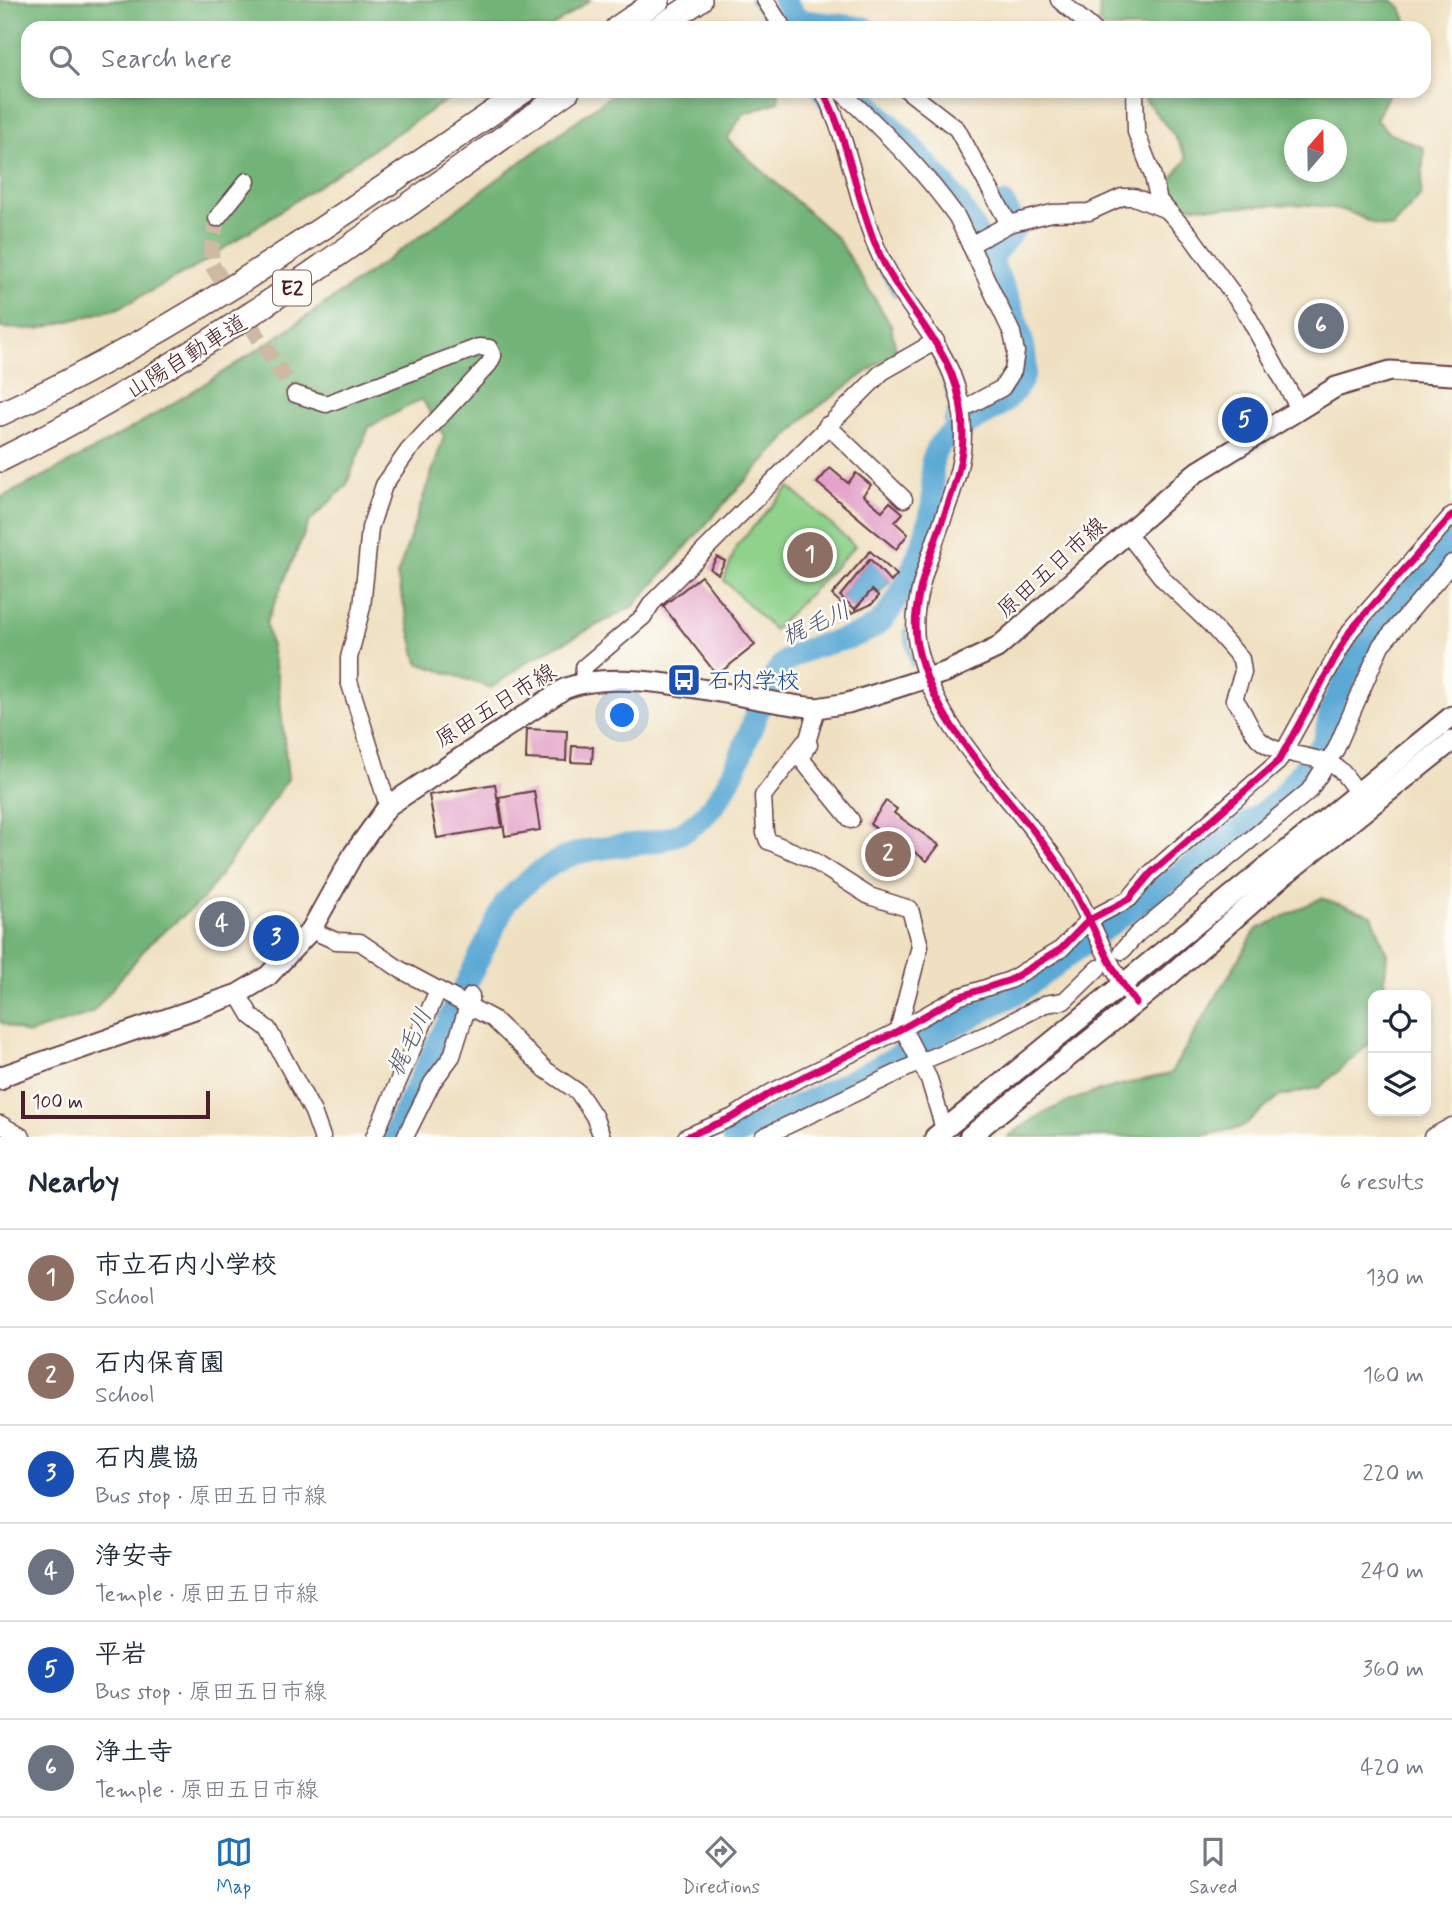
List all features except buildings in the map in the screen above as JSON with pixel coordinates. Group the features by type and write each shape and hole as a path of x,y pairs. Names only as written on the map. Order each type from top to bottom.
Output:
{"highway":[{"path":"627,21 658,0"},
{"path":"668,21 700,0"},
{"name":"山陽自動車道","path":"0,414 134,346 274,262 514,98"},
{"name":"山陽自動車道","path":"0,460 56,433 165,371 288,292 558,98"}],"main road":[{"name":"原田五日市線","path":"0,1080 5,1074 238,994 268,976 311,930 354,853 388,806 564,689 583,681 629,679 817,708 848,703 963,666 998,648 1194,474 1336,387 1368,375 1409,371 1452,375"},
{"path":"940,1133 1452,716"},
{"path":"969,1137 1136,1003 1283,876 1452,741"}],"street":[{"path":"765,0 778,21"},
{"path":"1059,0 1084,21"},
{"path":"826,98 841,130 876,246 897,285 936,341 954,380 962,412 962,436 955,484 915,616 917,643 926,678 970,751 1060,865 1122,985 1136,1003"},
{"path":"852,98 938,190 944,204 977,241 1012,333 1016,352 1013,371 1002,388 962,412"},
{"path":"917,98 957,129 1012,223"},
{"path":"1135,98 1136,132 1152,173 1158,201 1190,235 1244,309 1298,410"},
{"path":"217,218 247,181"},
{"path":"977,241 1012,223 1052,214 1089,212 1122,197 1134,197 1164,209"},
{"path":"583,681 584,667 643,617 652,603 882,372 936,341"},
{"path":"295,394 326,404 480,347 489,348 493,356 489,364 408,451 384,485 370,528 362,607 349,658 349,681 388,806"},
{"path":"827,425 904,499"},
{"path":"686,1137 733,1117 772,1092 903,1030 958,997 1019,975 1061,948 1090,922 1129,899 1151,873 1269,771 1288,751 1350,631 1452,515"},
{"path":"1126,532 1164,580 1211,625 1241,659 1243,672 1234,699 1245,712 1258,739 1275,750 1288,751 1339,769 1357,792"},
{"path":"763,1137 920,1061 990,1034 1045,1004 1064,1001 1137,934 1309,791 1325,764 1381,645 1452,563"},
{"path":"1399,576 1421,597"},
{"path":"817,708 809,744 802,760 850,820"},
{"path":"809,744 804,743 763,796 765,833 768,841 811,859 869,896 910,909 920,946 900,1023 920,1061 943,1117 940,1133"},
{"path":"311,930 336,941 360,942 401,970 440,991 468,1001 492,1019 546,1070 578,1092 594,1116 602,1137"},
{"path":"374,1137 440,991"},
{"path":"238,994 251,1016 268,1029 313,1112 322,1137"},
{"path":"404,1137 432,1083 452,1056 468,1001"},
{"path":"0,1124 22,1137"},
{"path":"1433,1137 1452,1126"}],"green space":[{"path":"0,0 590,0 560,21 21,21 21,98 450,98 196,267 119,308 38,329 0,328"},
{"path":"1100,0 1392,0 1401,8 1406,21 1099,21"},
{"path":"607,98 778,98 778,102 743,114 727,139 837,238 891,325 896,351 810,413 729,498 634,606 532,659 491,688 418,663 397,576 444,436 422,399 369,427 346,486 309,522 266,623 278,680 288,779 203,899 149,944 92,1013 27,1034 0,1022 0,498 82,456 162,410 241,361 393,256"},
{"path":"1144,98 1387,98 1376,120 1389,133 1424,148 1421,195 1392,228 1376,225 1349,212 1322,206 1216,207 1174,203 1168,184 1187,159 1174,135"},
{"path":"789,487 855,546 774,630 724,580 737,545"},
{"path":"1321,898 1372,915 1387,954 1383,990 1368,990 1368,1044 1320,1087 1278,1097 1242,1127 1197,1137 1008,1137 1045,1112 1085,1095 1170,1074 1256,930"}],"water":[{"path":"870,559 886,573 884,575 890,581 878,595 871,590 855,609 840,596"}],"waterway":[{"path":"751,0 767,21"},
{"name":"梶毛川","path":"784,0 798,21"},
{"path":"797,20 805,21"},
{"path":"817,98 822,108"},
{"name":"梶毛川","path":"392,1137 506,902 531,879 559,860 581,852 670,837 696,823 707,812 726,786 766,692 783,664 812,648 862,633 883,619 891,608 908,579 927,527 933,498 932,469 935,452 953,433 1005,401 1024,375 1022,338 1014,314 991,260 966,215 922,158 863,98"},
{"path":"989,260 1015,228 1004,204"},
{"path":"856,211 868,249 895,296"},
{"path":"940,367 951,406 945,422"},
{"path":"733,1137 874,1069 1022,990 1280,799 1324,742 1332,706 1361,646 1452,540"},
{"path":"905,630 912,665"}],"tunnel":[{"path":"217,218 211,250 212,265 295,394"}],"cycle path":[{"path":"826,98 846,148 876,246 889,273 947,364 957,390 962,418 962,451 958,474 918,599 915,623 917,645 926,677 957,734 1040,839 1070,882 1114,970 1136,1003"},
{"path":"686,1137 733,1117 772,1092 892,1034 958,997 1010,980 1061,949 1089,920 1129,899 1151,873 1278,762 1350,631 1452,515"}],"place":[{"name":"浄土寺","path":"1321,326"},
{"name":"平岩","path":"1245,420"},
{"name":"市立石内小学校","path":"810,555"},
{"name":"石内学校","path":"684,680"},
{"name":"石内保育園","path":"888,854"},
{"name":"浄安寺","path":"222,924"},
{"name":"石内農協","path":"276,938"}]}
